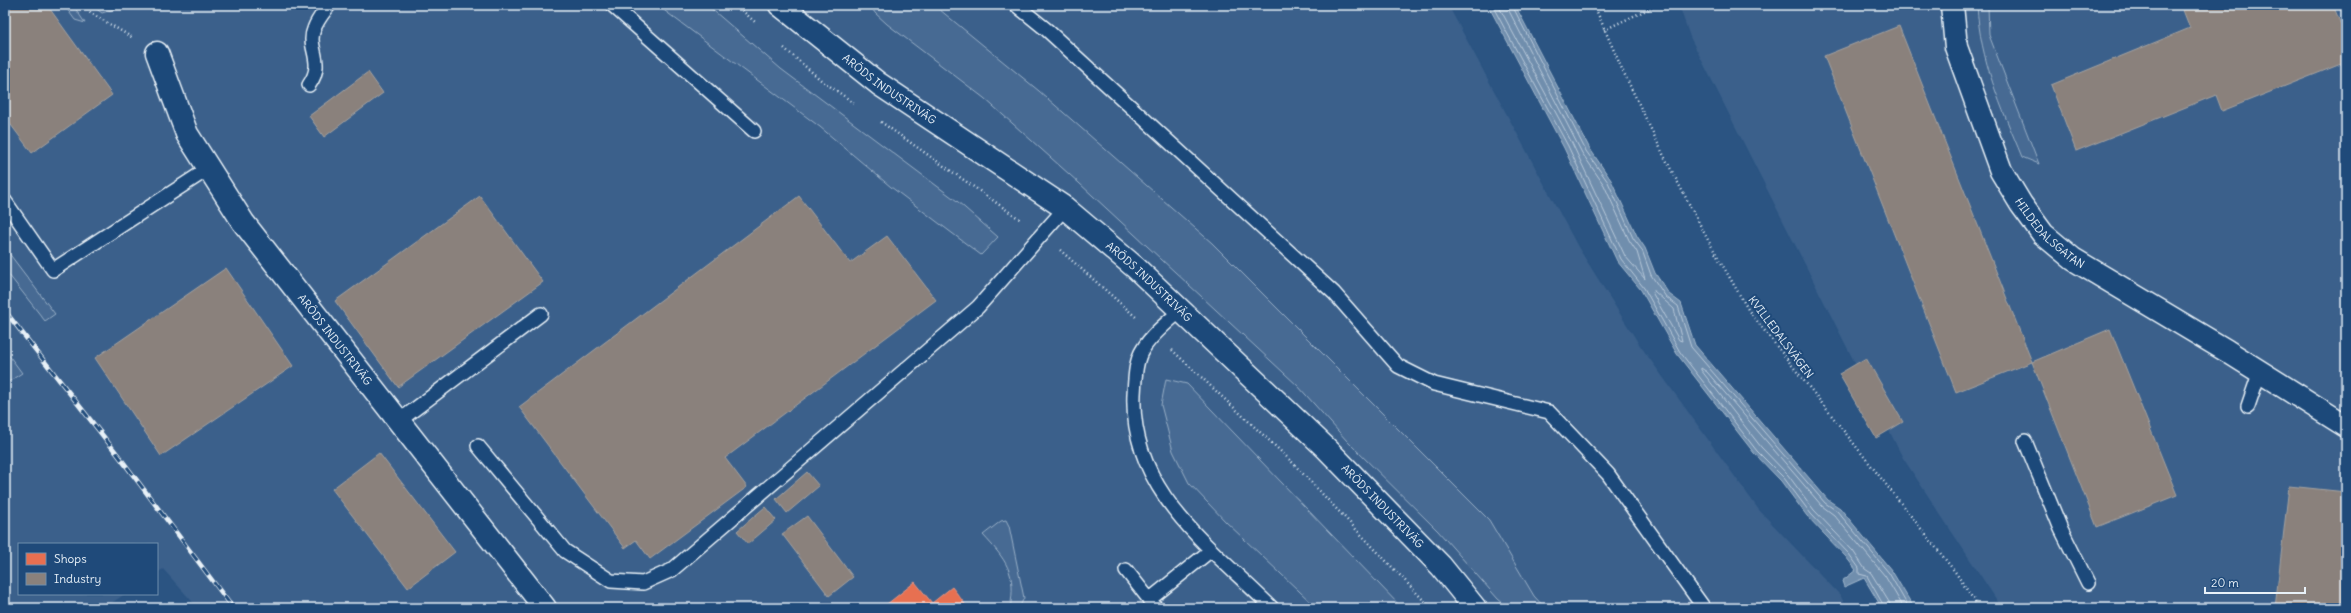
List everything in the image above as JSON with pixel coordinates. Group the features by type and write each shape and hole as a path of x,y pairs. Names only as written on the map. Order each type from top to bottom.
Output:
{"street":[{"name":"HILDEDALSGATAN","path":"1952,5 1956,47 2001,171 2021,204 2043,234 2072,260 2260,371 2346,426"},
{"name":"ARÖDS INDUSTRIVÄG","path":"788,7 879,84 1065,208 1136,268 1327,449 1441,566 1475,608"},
{"name":"ARÖDS INDUSTRIVÄG","path":"157,53 187,134 243,222 545,608"}],"lane":[{"path":"309,85 315,76 317,64 314,29 329,5"},
{"path":"612,5 754,131"},
{"path":"1016,5 1048,30 1334,293 1398,366 1434,384 1549,412 1608,474 1704,608"},
{"path":"5,201 53,270 208,169"},
{"path":"478,446 565,551 611,581 643,583 672,570 978,306 1065,208"},
{"path":"1180,310 1142,350 1135,375 1133,418 1144,456 1157,485 1172,509 1210,551 1272,608"},
{"path":"399,421 541,314"},
{"path":"2248,406 2260,371"},
{"path":"2025,441 2062,529 2088,583"},
{"path":"1126,570 1153,604 1210,551"}],"path":[{"path":"85,5 91,13 157,53"},
{"path":"736,5 760,26"},
{"name":"KVILLEDALSVÄGEN","path":"1594,5 1604,30 1668,163 1749,311 1956,573 1979,608"},
{"path":"1604,30 1657,5"},
{"path":"782,46 821,80 858,107"},
{"path":"877,120 1041,236 1078,264 1289,460 1432,608"}],"shaded area":[{"path":"5,5 1448,5 1578,247 1639,344 1759,510 1840,595 1847,608 198,608 163,569 158,572 158,543 18,543 18,595 124,595 104,608 5,608 5,384 22,373 5,350"},
{"path":"64,5 73,5 85,23 75,20"},
{"path":"91,5 120,5 121,7 102,13"},
{"path":"657,5 707,5 781,69 957,201 998,237 981,255 891,187 820,127"},
{"path":"870,5 934,5 1039,91 1212,243 1489,520 1534,596 1545,608 1509,608 1498,599 1438,531 1347,441 1298,386 1079,183 984,98 887,24 875,13"},
{"path":"1679,5 2346,5 2346,608 2002,608 1903,458 1690,37"},
{"path":"1977,5 1988,5 1989,35 2039,164 2022,157 1999,101 1982,45"},
{"path":"5,248 55,314 45,321 5,270"},
{"path":"5,350 22,373 5,384"},
{"path":"1166,379 1187,384 1402,608 1317,608 1226,522 1189,483 1173,451 1161,405"},
{"path":"1006,520 1009,526 1024,598 1019,608 1010,608 1012,596 1011,576 998,552 983,535 1001,521"}],"water":[{"path":"1488,5 1515,5 1590,149 1611,180 1637,236 1645,248 1655,273 1669,294 1681,303 1695,345 1828,500 1840,508 1892,571 1914,608 1882,608 1864,578 1844,587 1842,581 1856,570 1846,557 1807,516 1781,481 1754,453 1677,354 1641,290 1617,261 1564,148"}],"building: Shops":[{"path":"915,582 932,603 952,587 968,608 882,608"}],"building: Industry":[{"path":"5,5 47,5 112,95 32,153 5,117"},
{"path":"2181,5 2333,5 2346,37 2346,62 2222,111 2216,95 2076,151 2051,85 2190,28"},
{"path":"1899,26 2032,362 1956,392 1824,56"},
{"path":"368,72 383,93 324,137 309,116"},
{"path":"480,196 543,282 398,387 335,301"},
{"path":"799,196 850,263 887,236 936,300 725,458 747,487 650,559 636,540 625,548 519,407"},
{"path":"226,268 293,366 161,456 95,358"},
{"path":"2110,329 2177,495 2097,527 2032,362"},
{"path":"1866,358 1903,422 1876,438 1839,374"},
{"path":"379,453 455,552 408,588 332,489"},
{"path":"807,472 819,486 787,513 776,499"},
{"path":"2289,486 2346,492 2346,608 2275,608"},
{"path":"765,507 776,520 748,544 737,531"},
{"path":"807,516 853,577 829,596 782,534"}],"railway":[{"path":"5,311 118,455 233,608"}]}
